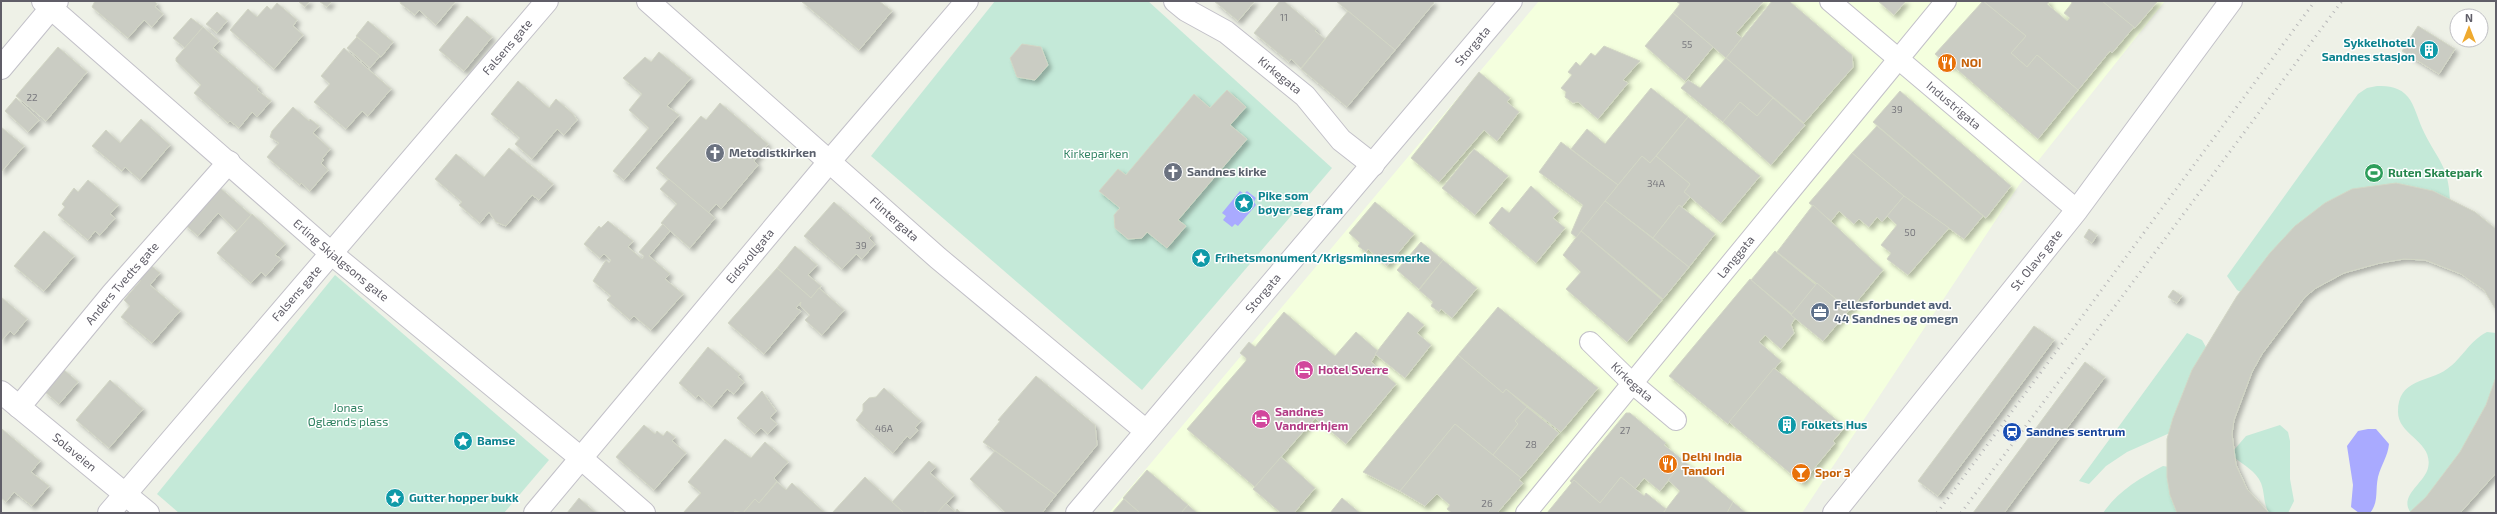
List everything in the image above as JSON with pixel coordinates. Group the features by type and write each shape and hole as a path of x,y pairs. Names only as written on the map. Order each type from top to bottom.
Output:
{"street":[{"name":"Falsens gate","path":"109,513 548,1"},
{"name":"Flintergata","path":"648,1 938,258 1146,431"},
{"name":"Eidsvollgata","path":"536,513 829,162 967,1"},
{"name":"Kirkegata","path":"1174,1 1186,10 1226,32 1306,96 1341,140 1373,165"},
{"name":"Storgata","path":"1077,513 1511,1"},
{"name":"Industrigata","path":"1830,1 2076,210"},
{"name":"Langgata","path":"1526,513 1946,1"},
{"name":"St. Olavs gate","path":"1834,513 2076,210 2231,1"},
{"name":"Erling Skjalgsons gate","path":"51,3 332,254 582,459 644,513"},
{"path":"1,68 51,3"},
{"name":"Anders Tvedts gate","path":"19,407 113,292 229,162"},
{"name":"Kirkegata","path":"1590,342 1632,383 1676,420"},
{"name":"Solaveien","path":"1,392 148,513"}],"shaded area":[{"path":"1539,1 2165,1 2019,185 1802,513 1109,513"}],"green space":[{"name":"Kirkeparken","path":"995,1 1148,1 1332,168 1142,390 871,156"},
{"name":"Ruten Skatepark","path":"2377,86 2398,89 2410,100 2427,139 2441,162 2447,178 2450,201 2244,294 2237,290 2227,276 2358,94 2367,88"},
{"name":"Jonas Øglænds plass","path":"335,275 549,460 504,513 179,513 157,494"},
{"path":"2487,332 2496,333 2495,429 2411,513 2408,507 2408,501 2413,490 2426,474 2428,459 2426,451 2409,433 2400,420 2398,412 2399,401 2408,387 2447,369 2475,340"},
{"path":"2187,333 2202,340 2207,349 2172,432 2127,452 2106,466 2089,484 2079,481"},
{"path":"2280,425 2288,432 2290,441 2290,479 2294,501 2288,513 2269,513 2259,479 2253,472 2234,457 2234,450 2246,436"},
{"path":"2163,466 2175,468 2178,513 2103,513 2123,491"}],"water":[{"path":"1240,191 1244,194 1247,191 1256,198 1254,202 1256,205 1238,226 1235,224 1232,227 1223,220 1226,216 1222,213"},
{"path":"2376,429 2389,444 2378,477 2375,505 2370,513 2359,513 2351,507 2353,485 2347,446 2358,431"}],"building":[{"path":"95,1 154,1 157,4 155,7 163,14 152,27 144,20 128,38 92,7"},
{"path":"298,1 310,1 305,7"},
{"path":"319,1 332,1 327,7"},
{"path":"401,1 456,1 436,25 419,10 415,15 400,3"},
{"path":"801,1 879,1 892,11 859,50"},
{"path":"1214,1 1255,1 1238,21"},
{"path":"1280,1 1284,1 1317,29 1315,31 1325,39 1301,68 1291,59 1289,62 1254,33"},
{"path":"1336,1 1432,1 1434,3 1395,50"},
{"path":"1676,1 1764,1 1736,33 1742,38 1726,58 1673,13 1680,4"},
{"path":"1772,1 1789,1 1852,55 1853,67 1804,123 1726,58"},
{"path":"1878,1 1906,1 1894,15"},
{"path":"1983,1 2050,1 2047,4 2067,21 2070,18 2064,13 2072,3 2071,1 2102,1 2134,27 2112,53 2110,51 2078,90 2037,55 2027,67 2011,53 2026,36"},
{"path":"1983,1 2026,36 2011,53 2027,67 2037,55 2078,90 2038,139 1952,65 1950,67 1935,54"},
{"path":"2102,1 2158,1 2135,28"},
{"path":"277,3 297,20 293,26 303,35 274,69 230,30 248,9 257,17 267,6 271,10"},
{"path":"1348,11 1395,50 1347,107 1301,69"},
{"path":"217,12 227,21 217,33 206,24"},
{"path":"1673,13 1713,47 1685,81 1645,46"},
{"path":"467,16 492,37 464,71 439,50"},
{"path":"191,18 203,27 185,48 173,38"},
{"path":"368,21 393,42 381,57 356,36"},
{"name":"Sykkelhotell Sandnes stasjon","path":"2418,26 2449,45 2449,48 2455,49 2439,74 2402,51"},
{"path":"203,27 219,41 213,48 258,87 257,90 271,101 257,117 252,112 239,128 230,121 228,123 194,93 201,85 176,61 176,58"},
{"path":"357,37 380,56 370,68 347,48"},
{"path":"1022,44 1041,47 1048,65 1035,80 1017,77 1010,58"},
{"path":"1604,46 1640,61 1623,80 1628,83 1598,119 1578,102 1573,103 1565,97 1566,92 1561,88 1572,75 1568,72 1576,62 1580,66 1591,53 1595,56"},
{"path":"58,47 87,72 46,121 16,96"},
{"path":"344,48 391,89 368,116 362,111 346,129 314,102 330,84 321,76"},
{"path":"659,52 691,78 667,106 679,115 624,180 613,171 649,128 629,110 642,94 623,78 645,57 651,62"},
{"path":"1726,58 1773,98 1757,116 1740,102 1723,122 1681,88 1688,80 1700,88"},
{"path":"1479,72 1510,98 1507,102 1519,112 1497,141 1484,130 1439,182 1411,158"},
{"path":"518,81 549,108 556,99 573,114 577,120 564,135 557,129 532,159 515,144 520,138 491,114"},
{"path":"1651,88 1688,117 1650,163 1642,156 1618,185 1571,149 1587,129 1605,144"},
{"name":"Sandnes kirke","path":"1227,90 1246,107 1230,125 1247,139 1178,220 1186,226 1167,248 1147,232 1142,238 1128,239 1115,228 1114,215 1120,208 1099,191 1118,169 1126,175 1194,94 1210,108"},
{"path":"1900,91 2011,186 1986,218 1873,122"},
{"path":"16,98 39,120 28,132 5,111"},
{"path":"1773,98 1805,125 1771,165 1723,122 1740,102 1757,116"},
{"name":"Metodistkirken","path":"720,103 768,144 754,161 758,165 721,209 716,204 708,213 656,168 701,116 706,120"},
{"path":"293,107 309,121 310,119 319,126 313,133 330,149 322,159 324,160 321,163 328,170 310,191 301,183 300,185 267,157 279,143 270,137 272,131"},
{"path":"1688,117 1760,176 1721,223 1684,192 1690,184 1656,156"},
{"path":"141,119 170,145 140,180 125,167 122,171 92,146 106,130 120,143"},
{"path":"1877,126 1983,216 1964,239 1904,196 1852,153"},
{"path":"1,127 24,146 1,172"},
{"path":"1561,142 1618,185 1577,238 1571,233 1583,205 1539,172"},
{"path":"509,148 553,184 539,200 532,195 506,226 496,222 489,212 480,223 459,205 462,202 435,179 456,154 484,177"},
{"path":"1474,149 1508,176 1475,215 1442,188"},
{"path":"1852,153 1904,196 1882,222 1877,217 1869,227 1859,219 1854,224 1839,211 1831,221 1809,203"},
{"path":"1642,156 1650,163 1656,156 1690,184 1684,192 1690,197 1682,207 1679,205 1653,238 1605,201"},
{"path":"669,179 715,218 690,248 661,223 677,204 660,189"},
{"path":"88,180 118,205 110,214 115,218 100,235 95,231 88,240 58,215 65,207 62,204 74,188 78,192"},
{"path":"2396,183 2433,191 2475,212 2496,229 2496,310 2484,290 2461,274 2425,260 2404,259 2380,263 2344,273 2316,288 2305,297 2262,354 2252,372 2234,420 2232,434 2236,465 2247,489 2269,513 2177,513 2170,495 2167,477 2167,439 2173,418 2192,370 2237,296 2270,253 2295,226 2325,203 2352,189"},
{"path":"218,186 251,215 237,231 218,213 198,236 184,224"},
{"path":"1531,186 1559,211 1553,218 1565,228 1536,263 1489,223 1502,207 1509,213"},
{"path":"1904,196 1949,228 1908,275 1887,259 1891,253 1881,245 1897,225 1887,216"},
{"path":"1605,201 1689,267 1663,299 1581,231"},
{"path":"834,202 872,235 869,238 875,244 862,259 856,254 842,269 804,236"},
{"path":"1375,202 1414,234 1387,266 1368,249 1366,252 1358,246 1360,243 1349,233"},
{"path":"1679,205 1715,234 1689,267 1653,238"},
{"path":"1813,205 1883,270 1850,310 1777,252"},
{"path":"252,214 285,244 275,255 281,259 266,276 261,272 251,283 217,253"},
{"path":"608,221 633,241 628,247 642,259 644,256 639,252 663,224 670,231 649,256 670,274 665,279 683,294 651,330 634,316 630,320 607,300 611,296 593,281 606,260 609,263 611,260 604,254 600,258 584,244 599,226 601,228"},
{"path":"2089,229 2097,235 2092,243 2084,237"},
{"path":"44,231 74,256 44,291 14,266"},
{"path":"1581,231 1662,300 1627,342 1566,289 1581,272 1563,255"},
{"path":"1421,242 1443,260 1419,289 1397,270"},
{"path":"795,246 817,265 808,275 821,286 811,298 777,268"},
{"path":"1775,251 1816,285 1792,314 1751,280"},
{"path":"1443,260 1477,288 1452,318 1441,309 1439,312 1431,306 1433,302 1419,290"},
{"path":"149,264 160,273 150,285 180,311 152,343 121,317 130,306 124,300 141,280 138,278"},
{"path":"777,268 811,298 819,288 844,310 822,335 805,320 810,315 800,306 801,302 796,308 801,311 764,354 728,323"},
{"path":"1750,279 1795,318 1791,325 1794,333 1781,349 1765,335 1759,342 1781,361 1728,424 1669,376"},
{"name":"Fellesforbundet avd. 44 Sandnes og omegn","path":"1817,283 1849,310 1823,341 1791,315"},
{"path":"2173,290 2182,296 2177,303 2168,297"},
{"path":"1,297 27,319 14,335 10,331 1,341"},
{"path":"1498,307 1598,388 1561,432 1506,389 1503,393 1458,355"},
{"path":"1284,312 1335,356 1356,332 1378,351 1371,362 1396,384 1346,444 1315,418 1255,487 1187,429 1246,361 1246,358 1240,353 1249,342 1255,347"},
{"path":"1408,312 1424,325 1417,333 1431,345 1405,378 1375,354"},
{"path":"2034,326 2054,340 1938,496 1918,481"},
{"path":"708,347 740,374 738,377 744,382 734,394 727,389 712,407 698,395 696,398 679,383"},
{"path":"1458,355 1503,393 1506,389 1527,407 1515,421 1518,424 1493,455 1455,424 1400,491 1363,472"},
{"path":"2085,362 2105,377 2004,513 1973,513"},
{"name":"Folkets Hus","path":"1774,368 1845,427 1833,441 1835,443 1802,483 1729,422"},
{"path":"63,369 78,382 59,404 44,391"},
{"path":"1036,376 1095,425 1097,445 1056,495 983,442 1000,421 998,420"},
{"path":"2496,377 2496,473 2460,513 2409,513 2426,497 2460,452 2486,405"},
{"path":"110,380 143,409 109,448 76,420"},
{"path":"884,388 921,421 915,428 918,430 910,439 907,436 893,453 856,420 863,411 863,404 869,398 876,397"},
{"path":"762,391 776,411 770,418 777,424 768,434 761,428 755,434 737,418"},
{"path":"1527,407 1559,433 1521,478 1493,455 1518,424 1515,421"},
{"path":"1626,413 1630,413 1666,443 1664,445 1684,461 1660,491 1644,478 1635,489 1621,477 1600,503 1574,480 1572,483 1570,481"},
{"path":"1455,424 1521,478 1519,480 1523,483 1497,513 1452,513 1447,509 1450,505 1437,494 1425,506 1400,491"},
{"path":"644,425 655,434 657,431 663,436 667,431 675,437 672,441 686,453 654,490 616,457"},
{"path":"2,429 40,461 31,472 49,486 32,506 14,492 6,502 1,498"},
{"path":"725,439 751,458 765,442 788,462 774,478 777,481 759,503 755,499 743,513 735,511 733,513 683,513 701,493 688,482"},
{"path":"995,451 1056,495 1042,513 1006,513 970,479"},
{"path":"1281,457 1315,488 1294,513 1281,513 1253,489"},
{"path":"929,461 936,467 930,473 954,495 937,513 928,513 925,511 923,513 904,513 892,502"},
{"path":"1684,461 1733,502 1727,513 1663,513 1680,491 1668,480"},
{"path":"1147,470 1188,505 1181,513 1140,513 1123,498"},
{"path":"865,477 892,502 904,513 832,513"},
{"path":"1621,477 1644,496 1646,493 1666,509 1663,513 1547,513 1574,480 1600,503"},
{"path":"777,482 786,490 792,483 825,513 743,513 755,499 759,503"},
{"path":"579,498 596,513 567,513"},
{"path":"1342,498 1360,513 1330,513"},
{"path":"1124,499 1140,513 1112,513"},
{"path":"1733,502 1746,513 1727,513"},
{"path":"946,503 955,512 957,509 961,513 937,513"},
{"path":"1188,505 1197,513 1181,513"}],"railway":[{"path":"1937,513 2315,1"},
{"path":"1961,513 2342,1"}],"place":[{"name":"Sykkelhotell Sandnes stasjon","path":"2429,50"},
{"name":"NOI","path":"1947,63"},
{"name":"Metodistkirken","path":"715,153"},
{"name":"Sandnes kirke","path":"1173,172"},
{"name":"Ruten Skatepark","path":"2374,173"},
{"name":"Pike som bøyer seg fram","path":"1244,203"},
{"name":"Frihetsmonument/Krigsminnesmerke","path":"1201,258"},
{"name":"Fellesforbundet avd. 44 Sandnes og omegn","path":"1820,312"},
{"name":"Hotel Sverre","path":"1304,370"},
{"name":"Sandnes Vandrerhjem","path":"1261,419"},
{"name":"Folkets Hus","path":"1787,425"},
{"name":"Sandnes sentrum","path":"2012,432"},
{"name":"Bamse","path":"463,441"},
{"name":"Delhi India Tandori","path":"1668,464"},
{"name":"Spor 3","path":"1801,473"},
{"name":"Gutter hopper bukk","path":"395,498"}]}
